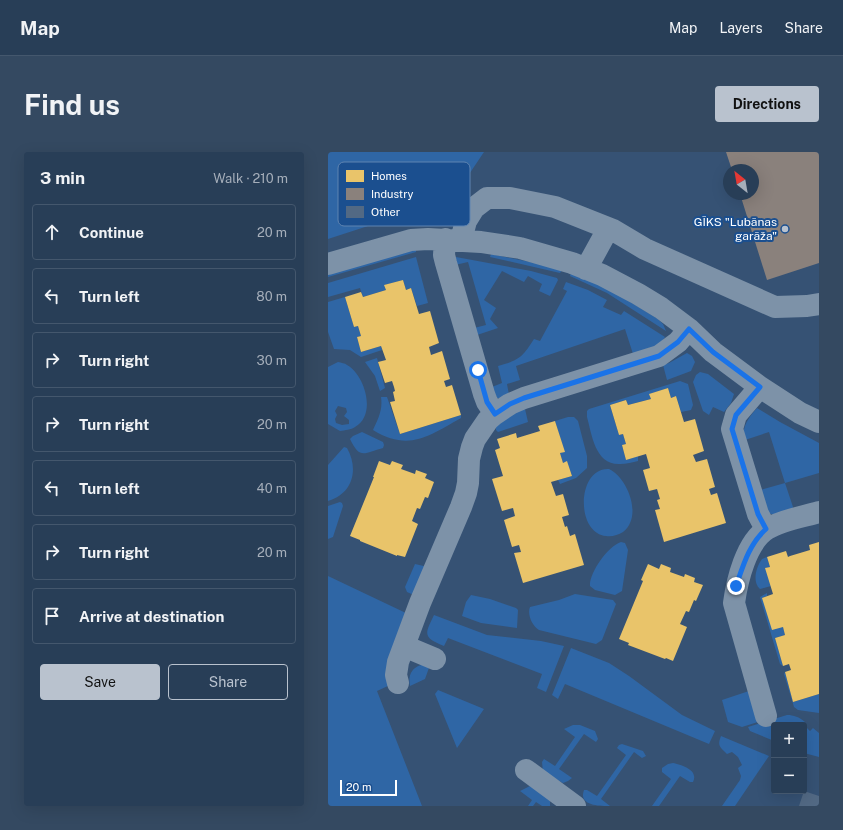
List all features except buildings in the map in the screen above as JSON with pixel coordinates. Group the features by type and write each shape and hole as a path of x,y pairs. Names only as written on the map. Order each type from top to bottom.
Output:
{"street":[{"path":"470,214 474,208 487,198 510,198 555,207 613,230 645,249 775,307 819,304"},
{"path":"462,226 444,255 484,394 487,402 495,414"},
{"path":"586,269 603,238"},
{"path":"328,264 411,240 453,239 520,248 572,263 644,297 662,308 689,329 713,352 760,387 800,413 819,422"},
{"path":"398,683 396,675 398,662 420,602 461,507 468,483 469,459 472,447 480,430 488,420 510,404 524,398 659,356 678,342 689,329"},
{"path":"760,387 736,415 732,429 758,514 766,529"},
{"path":"766,716 734,603 736,586 744,563 758,537 766,529 779,523 819,512"},
{"path":"404,646 435,659"},
{"path":"526,770 575,806"}],"shaded area":[{"path":"328,152 484,152 470,173 470,162 338,162 338,226 368,226 328,239"},
{"path":"416,249 416,252 328,277 328,274"},
{"path":"491,254 562,270 560,273 490,257"},
{"path":"416,257 428,303 417,306 411,288 406,290 403,280 385,285 386,290 363,297 360,288 328,297 328,283"},
{"path":"456,257 531,271 557,278 558,280 550,296 539,291 542,284 528,276 524,282 502,271 484,300 496,308 490,319 498,328 477,335 474,328 486,325 468,262 455,265 454,262"},
{"path":"571,273 611,290 658,319 663,324 666,331 607,293 570,276"},
{"path":"566,282 588,290 607,300 603,307 621,315 624,311 665,337 661,343 634,357 625,329 516,366 520,380 507,384 509,395 497,398 492,387 502,383 498,366 511,362 523,354 534,339 540,341 567,291 563,289"},
{"path":"345,297 354,327 358,326 361,336 357,337 361,352 381,346 382,350 361,357 350,350 334,349 328,332 328,302"},
{"path":"687,353 692,356 695,362 691,371 667,380 663,365"},
{"path":"377,358 385,388 380,391 375,376 365,362"},
{"path":"338,362 346,364 359,377 363,386 366,395 366,414 362,421 352,429 340,431 328,424 328,367","holes":["338,406 346,408 347,412 344,416 349,420 349,424 342,425 336,423 335,419 337,415 335,411"]},
{"path":"700,372 708,374 734,394 731,403 724,412 713,407 709,415 703,411 693,382 696,375"},
{"path":"680,381 688,384 693,405 691,410 681,412 676,396 671,398 668,388 650,394 651,399 628,405 626,400 610,405 619,435 623,434 626,444 622,445 626,460 638,456 638,461 620,464 605,460 596,448 593,440 587,417 587,411 589,409"},
{"path":"381,397 387,397 400,434 461,415 461,418 429,436 408,441 397,440 386,437 373,430 381,410"},
{"path":"757,408 819,443 819,473 785,483 769,432 745,440 745,427 749,418"},
{"path":"525,409 528,422 498,432 496,430 496,426 511,414"},
{"path":"568,417 574,417 578,421 587,456 587,468 576,478 560,484 558,480 572,476 567,462 563,463 560,453 564,451 555,421"},
{"path":"362,432 383,442 383,448 367,453 357,450 350,439"},
{"path":"344,447 347,448 353,464 351,480 343,493 328,501 328,465"},
{"path":"609,469 616,474 627,489 631,498 632,508 632,517 629,525 623,532 615,536 606,536 596,532 589,524 585,513 584,501 586,489 591,478 598,471"},
{"path":"785,483 793,507 792,510 775,515 768,513 760,490"},
{"path":"340,502 343,506 333,537 328,539 328,506"},
{"path":"621,542 625,543 628,550 622,591 615,595 595,590 590,586 596,567 605,554"},
{"path":"767,557 770,567 766,568 771,586 760,589 756,582 756,574 762,559"},
{"path":"415,564 428,567 416,596 407,592 405,587"},
{"path":"328,576 408,614 390,685 377,691 422,806 328,806"},
{"path":"767,593 767,596 762,598 783,627 785,635 775,638 783,666 780,664 760,597"},
{"path":"575,594 613,600 616,604 602,640 596,644 539,630 534,626 531,620 529,613 530,607 559,600"},
{"path":"471,595 490,599 516,608 518,610 517,628 481,623 462,616 466,602"},
{"path":"434,615 487,635 541,641 564,646 546,692 537,688 542,674 448,638 444,646 432,640 427,634 427,631"},
{"path":"571,648 609,663 682,715 715,731 709,744 565,684 558,699 552,695"},
{"path":"421,665 430,665 425,679 410,686 409,679 411,673 415,668"},
{"path":"785,672 793,702 819,694 819,713 798,710 794,707 784,674"},
{"path":"438,690 484,709 457,748 435,694"},
{"path":"752,690 761,721 742,727 728,722 722,700"},
{"path":"787,715 794,716 805,722 771,722 771,740 750,731 748,727"},
{"path":"573,725 580,725 595,731 598,739 596,742 584,734 559,769 572,778 563,783 543,772 542,762 544,759 555,766 575,737 564,729"},
{"path":"807,728 810,731 813,728 819,733 819,757 807,754"},
{"path":"721,736 769,756 735,806 722,806 740,780 741,776 738,768 742,765 738,757 732,752 727,754 721,748 719,742"},
{"path":"622,744 643,751 646,756 642,758 634,752 601,799 610,806 596,805 587,802 583,795 584,790 587,790 597,796 626,755 617,748"},
{"path":"673,763 692,771 694,774 693,782 690,782 680,776 659,806 652,806 671,779 662,772 662,768"},
{"path":"530,786 550,799 550,806 542,806 536,802 533,806 528,806 532,800 520,791"}],"place":[{"name":"GĪKS \"Lubānas garāža\"","path":"785,229"}],"route":[{"path":"478,370 487,402 495,414 510,404 524,398 659,356 678,342 689,329 713,352 760,387 748,399 736,415 732,429 758,514 766,529 753,545 744,563 736,586"}]}
